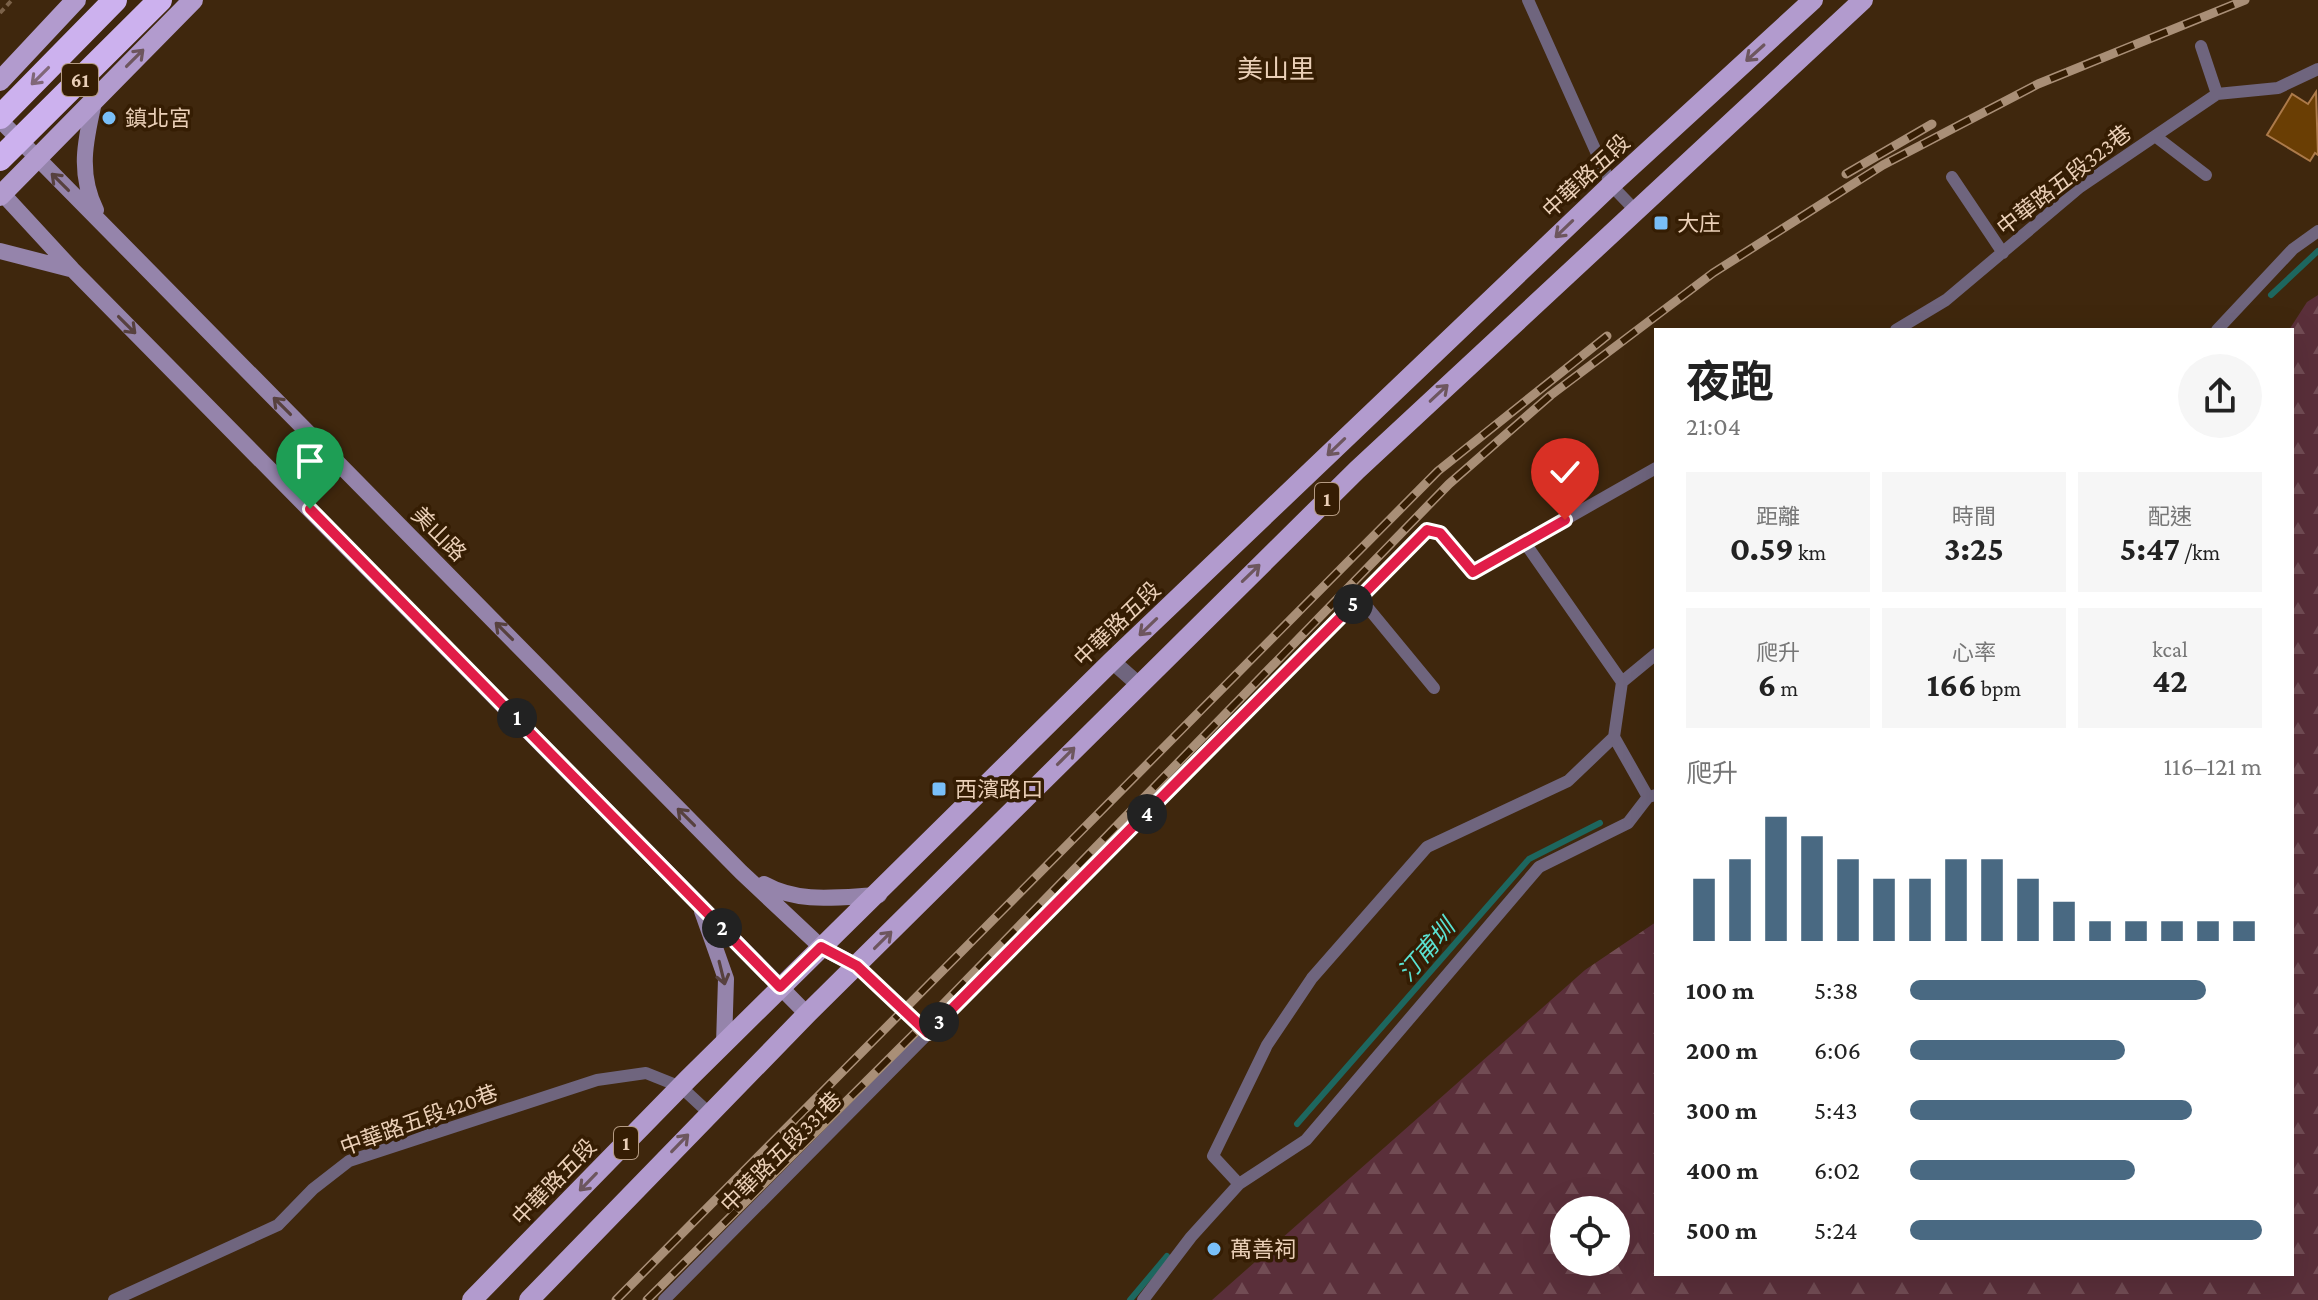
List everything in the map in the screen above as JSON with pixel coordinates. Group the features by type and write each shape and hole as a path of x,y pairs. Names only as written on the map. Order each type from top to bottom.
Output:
{"highway":[{"name":"61","path":"0,118 115,0"},
{"name":"61","path":"0,159 28,149 160,0"}],"main road":[{"path":"0,81 76,0"},
{"name":"61","path":"1,194 28,149 95,97 193,0"},
{"name":"中華路五段","path":"472,1300 780,987 879,895 1112,661 1611,185 1813,0"},
{"name":"1","path":"529,1300 709,1113 722,1105 807,1014 1357,470 1863,0"}],"street":[{"path":"95,97 84,165 85,190 104,226"},
{"name":"美山路","path":"0,118 741,872 821,947 857,966"},
{"path":"1,194 807,1014"},
{"path":"0,251 72,269"},
{"path":"1112,661 1138,684"},
{"path":"741,872 783,895 808,900 879,895"},
{"path":"700,905 726,979 724,1044"}],"lane":[{"path":"1528,0 1611,185 1635,210"},
{"path":"2201,46 2217,94 2278,88 2318,69"},
{"name":"中華路五段323巷","path":"1899,328 1946,300 2080,187 2217,94"},
{"path":"2155,136 2206,175"},
{"path":"1952,177 2003,253"},
{"path":"2219,328 2293,249 2318,231"},
{"path":"1622,682 1525,543 1654,469"},
{"name":"中華路五段331巷","path":"664,1300 1427,530 1440,533 1473,572 1525,543"},
{"path":"1359,597 1434,688"},
{"path":"1239,1184 1213,1156 1267,1045 1312,978 1427,847 1568,781 1614,737 1622,682 1654,656"},
{"path":"1143,1300 1191,1237 1239,1184 1306,1140 1539,867 1628,823 1652,796 1614,737"},
{"path":"857,966 928,1033"},
{"name":"中華路五段420巷","path":"114,1300 278,1225 313,1189 349,1161 597,1080 646,1073 681,1087 709,1113"}],"path":[{"path":"0,13 12,0"}],"green space":[{"path":"2318,295 2318,1300 1212,1300 1585,970 1654,923 1654,1276 2294,1276 2294,328 2290,328 2307,302"}],"building":[{"path":"2316,92 2318,155 2315,153 2310,161 2267,135 2292,94 2308,104"}],"waterway":[{"name":"汀甫圳","path":"2271,295 2318,251"},
{"name":"汀甫圳","path":"1297,1124 1529,859 1600,823"},
{"name":"汀甫圳","path":"1130,1300 1167,1256"}],"railway":[{"path":"647,1300 921,1027 1449,484 1551,395 1713,273 1883,165 2038,84 2245,0"},
{"path":"1846,174 1932,124"},
{"path":"616,1300 1438,471 1607,336"}],"place":[{"name":"鎮北宮","path":"109,118"},
{"name":"大庄","path":"1661,223"},
{"name":"西濱路口","path":"939,789"},
{"name":"萬善祠","path":"1214,1249"}],"district":[{"name":"美山里","path":"1276,69"}],"route":[{"path":"310,509 780,987 821,947 857,966 928,1033 1427,530 1440,533 1473,572 1565,520"}]}
